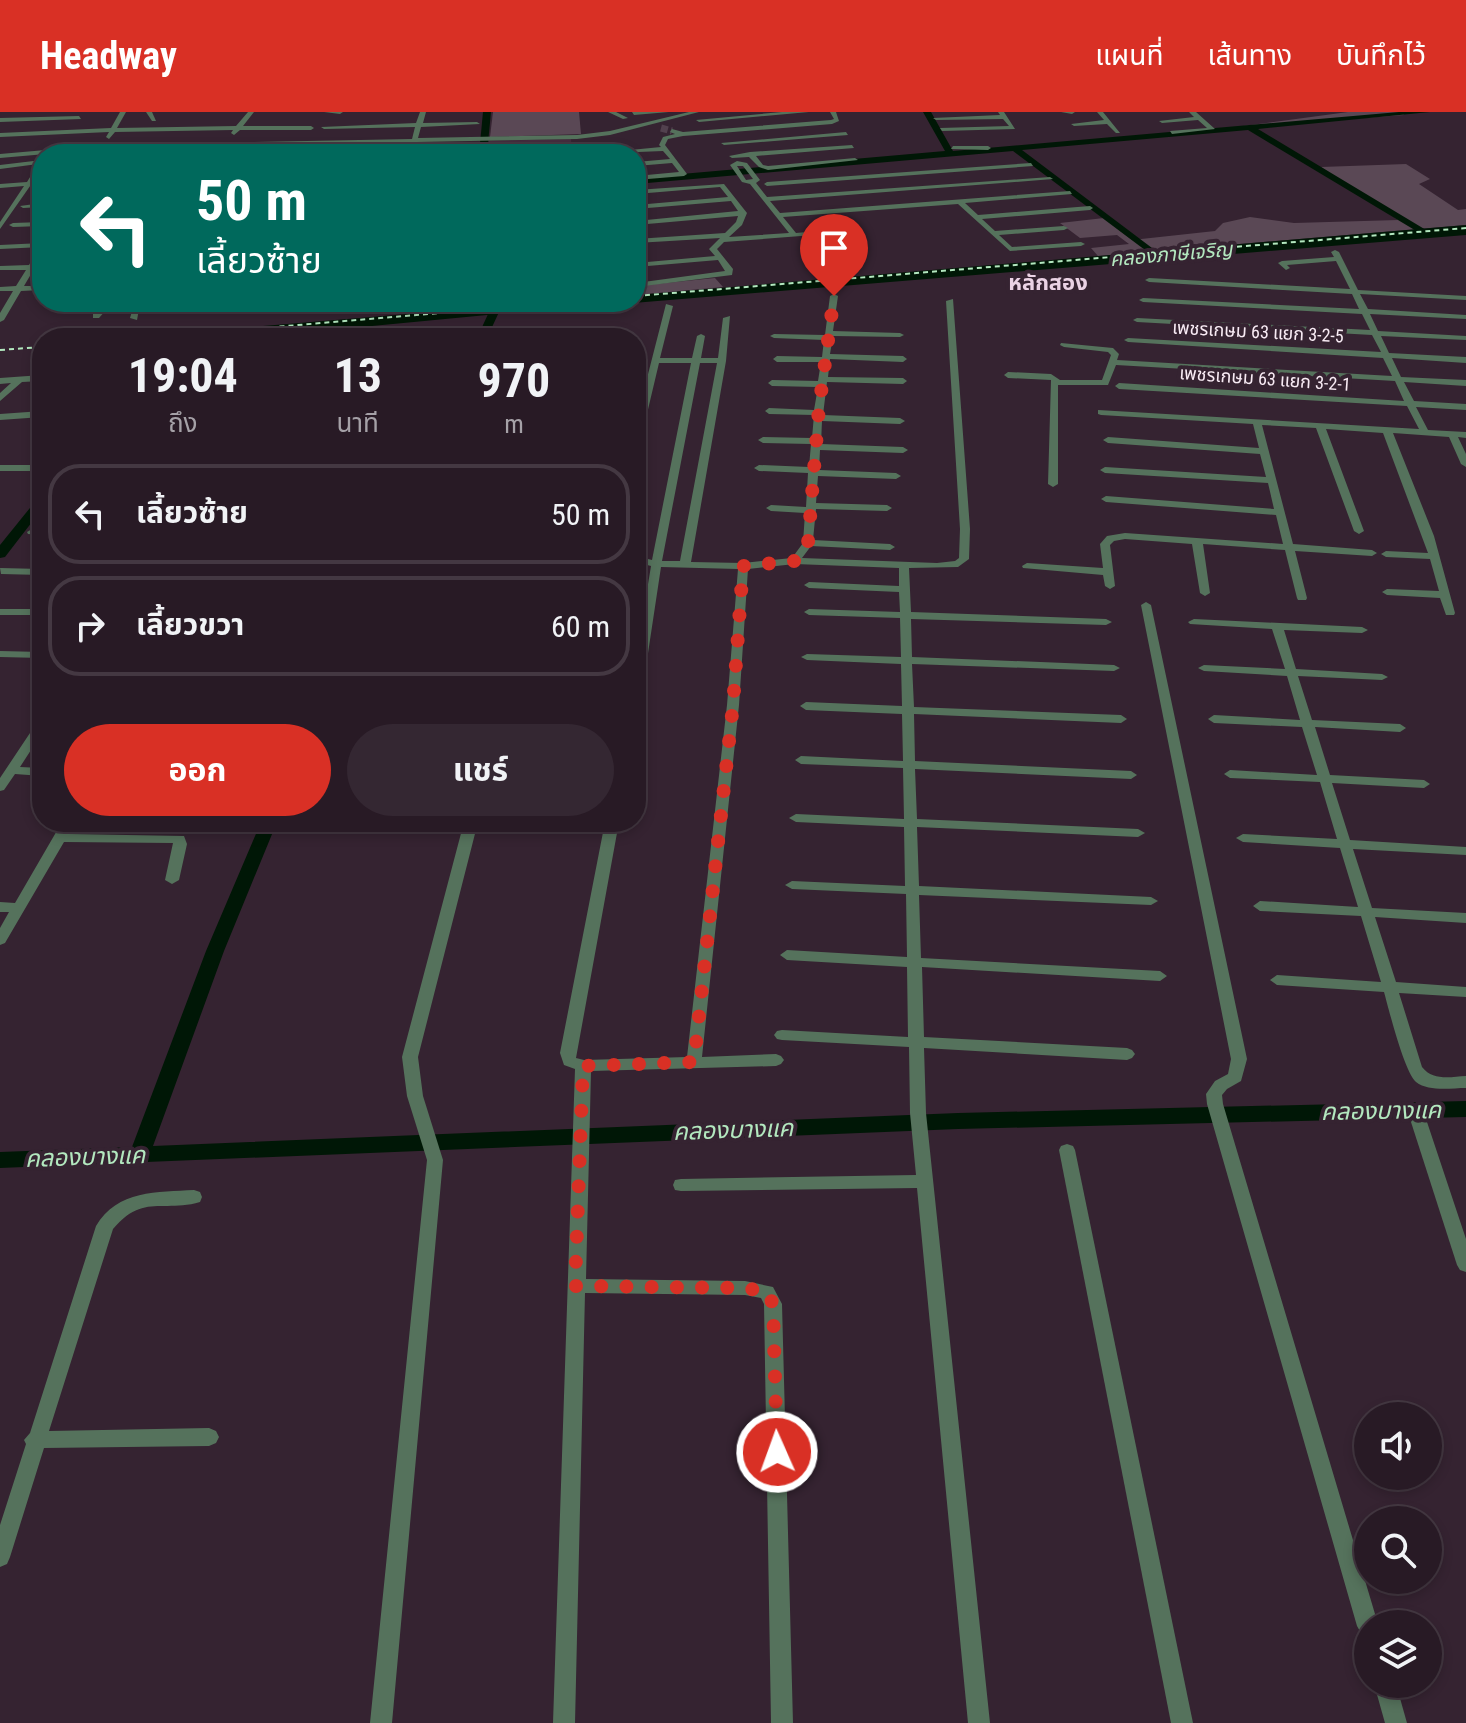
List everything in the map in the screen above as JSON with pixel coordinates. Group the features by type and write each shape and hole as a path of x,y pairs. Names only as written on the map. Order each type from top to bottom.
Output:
{"street":[{"path":"0,145 4,135 25,112"},
{"path":"105,144 123,112"},
{"path":"149,112 154,120"},
{"path":"224,144 251,112"},
{"path":"327,112 340,112"},
{"path":"413,144 423,112"},
{"path":"611,112 661,128"},
{"path":"630,117 666,112"},
{"path":"224,144 577,137 697,116 806,112"},
{"path":"646,177 684,174 666,149 662,141 665,138 835,122 833,112"},
{"path":"1064,112 1072,112"},
{"path":"1100,112 1118,132"},
{"path":"1172,132 1212,129 1192,112"},
{"path":"981,136 943,133 1013,128 1005,115"},
{"path":"936,118 1005,115 1018,123"},
{"path":"0,120 79,118"},
{"path":"1162,121 1200,118"},
{"path":"1074,124 1109,122"},
{"path":"324,127 477,124"},
{"path":"4,135 114,130 311,128"},
{"path":"953,148 988,148 976,129"},
{"path":"672,131 683,134"},
{"path":"700,133 724,143 846,134"},
{"path":"724,143 794,235"},
{"path":"737,162 750,154 852,147"},
{"path":"646,150 666,149"},
{"path":"0,156 32,153"},
{"path":"750,154 761,166 768,168 855,160"},
{"path":"646,163 675,161"},
{"path":"737,162 743,180 755,181"},
{"path":"0,167 32,165"},
{"path":"767,184 1031,165"},
{"path":"928,172 1010,249 1081,244"},
{"path":"765,199 1050,179"},
{"path":"0,186 32,184"},
{"path":"646,191 722,185 743,213"},
{"path":"0,227 32,188"},
{"path":"778,215 1070,193"},
{"path":"646,206 732,199"},
{"path":"23,206 32,206"},
{"path":"0,209 13,208"},
{"path":"976,217 1090,208"},
{"path":"646,222 743,213"},
{"path":"646,284 729,273 714,245 739,223 743,213"},
{"path":"13,225 32,224"},
{"path":"993,233 1064,228"},
{"path":"646,241 840,231"},
{"path":"0,247 32,248"},
{"path":"646,258 718,254"},
{"path":"646,264 718,254"},
{"path":"1286,268 1282,263 1336,256 1425,433"},
{"path":"0,268 31,267"},
{"path":"0,320 31,267"},
{"path":"1149,280 1466,298"},
{"path":"0,289 32,288"},
{"path":"795,561 808,543 818,416 834,296"},
{"path":"1143,300 1466,317"},
{"path":"646,561 743,566 795,561 937,566 958,564 964,559 964,514 950,301"},
{"path":"646,400 669,306"},
{"path":"96,316 100,312"},
{"path":"134,318 135,312"},
{"path":"685,565 727,318"},
{"path":"1137,320 1466,338"},
{"path":"774,336 900,335"},
{"path":"646,632 701,336"},
{"name":"เพชรเกษม 63 แยก 3-2-5","path":"1128,340 1466,360"},
{"path":"1008,375 1105,383 1114,351 1064,345"},
{"path":"777,359 903,359"},
{"path":"656,360 722,361"},
{"path":"1113,362 1466,383"},
{"path":"0,381 32,379"},
{"path":"0,398 19,380"},
{"path":"1053,484 1056,380"},
{"path":"772,383 903,381"},
{"name":"เพชรเกษม 63 แยก 3-2-1","path":"1119,386 1466,407"},
{"path":"769,411 900,421"},
{"path":"1101,412 1466,435"},
{"path":"0,417 32,415"},
{"path":"1257,422 1302,598"},
{"path":"1320,426 1359,531"},
{"path":"1387,430 1434,556 1450,613"},
{"path":"1452,434 1466,464"},
{"path":"763,440 903,450"},
{"path":"1108,440 1263,451"},
{"path":"0,468 32,468"},
{"path":"759,468 896,476"},
{"path":"1105,470 1271,480"},
{"path":"1106,499 1279,512"},
{"path":"771,508 887,508"},
{"path":"1110,586 1105,544 1111,538 1372,553"},
{"path":"1197,541 1205,593"},
{"path":"808,543 890,547"},
{"path":"1386,554 1434,556"},
{"path":"694,1062 733,705 743,566"},
{"path":"1027,566 1110,572"},
{"path":"904,568 919,1126 979,1723"},
{"path":"1,571 32,572"},
{"path":"809,585 905,589"},
{"path":"1387,592 1445,595"},
{"path":"1146,605 1239,1059 1235,1077 1221,1085 1214,1094 1217,1109 1363,1610"},
{"path":"0,612 32,612"},
{"path":"809,612 1106,622"},
{"path":"1194,622 1362,630"},
{"path":"1277,626 1415,1068 1422,1078 1436,1083 1466,1082"},
{"path":"0,654 32,655"},
{"path":"807,657 1114,668"},
{"path":"1204,668 1382,677"},
{"path":"806,706 1121,719"},
{"path":"1214,719 1400,728"},
{"path":"0,787 32,739"},
{"path":"801,760 1131,775"},
{"path":"11,770 32,771"},
{"path":"1230,774 1424,784"},
{"path":"796,818 1138,833"},
{"path":"0,940 63,832"},
{"path":"381,1723 435,1160 413,1094 410,1057 468,832"},
{"path":"610,832 569,1061 583,1066 776,1060"},
{"path":"59,838 179,839 172,880"},
{"path":"1243,838 1466,851"},
{"path":"792,885 1151,901"},
{"path":"1260,906 1466,918"},
{"path":"0,907 19,908"},
{"path":"787,955 1160,976"},
{"path":"1277,980 1466,992"},
{"path":"782,1035 1127,1054"},
{"path":"564,1723 583,1066"},
{"path":"1419,1122 1466,1265"},
{"path":"1067,1150 1182,1723"},
{"path":"681,1185 924,1181"},
{"path":"0,1557 34,1440 105,1226 114,1214 136,1200 194,1197"},
{"path":"575,1286 745,1288 767,1292 773,1304 782,1723"},
{"path":"34,1440 209,1437"},
{"path":"1389,1698 1396,1723"}],"shaded area":[{"path":"493,112 579,112 581,134 490,137"},
{"path":"1348,112 1402,112 1404,115 1228,128"},
{"path":"571,139 571,144 489,144 489,141"},
{"path":"1406,164 1430,179 1419,184 1458,210 1466,209 1466,225 1098,256 1091,248 1129,244 1117,235 1080,238 1060,223 1104,218 1132,240 1215,231 1223,223 1250,217 1294,223 1398,220 1321,167"},
{"path":"715,278 723,287 646,294 646,285"}],"water":[{"name":"คลองภาษีเจริญ","path":"1466,225 1466,235 646,302 646,294"},
{"path":"431,312 524,312 351,328 239,328"}],"waterway":[{"path":"484,144 487,112"},
{"path":"927,112 951,154"},
{"path":"1250,127 1426,112"},
{"path":"951,154 1250,127"},
{"path":"1250,127 1426,233"},
{"name":"คลองภาษีเจริญ","path":"1015,148 1157,256"},
{"path":"646,180 951,154"},
{"path":"487,328 494,312"},
{"path":"0,554 32,514"},
{"path":"139,1154 215,951 265,832"},
{"name":"คลองบางแค","path":"139,1154 958,1121 1466,1109"},
{"name":"คลองบางแค","path":"0,1160 139,1154"}],"ferry route":[{"path":"646,295 1466,228"},
{"path":"263,328 451,312"},
{"path":"0,350 32,348"}],"tunnel":[{"path":"661,128 672,131"}],"district":[{"name":"หลักสอง","path":"1048,282"}],"route":[{"path":"777,1452 773,1304 767,1292 745,1288 575,1286 583,1066 694,1062 733,705 743,566 795,561 808,543 819,408 834,296"}]}
